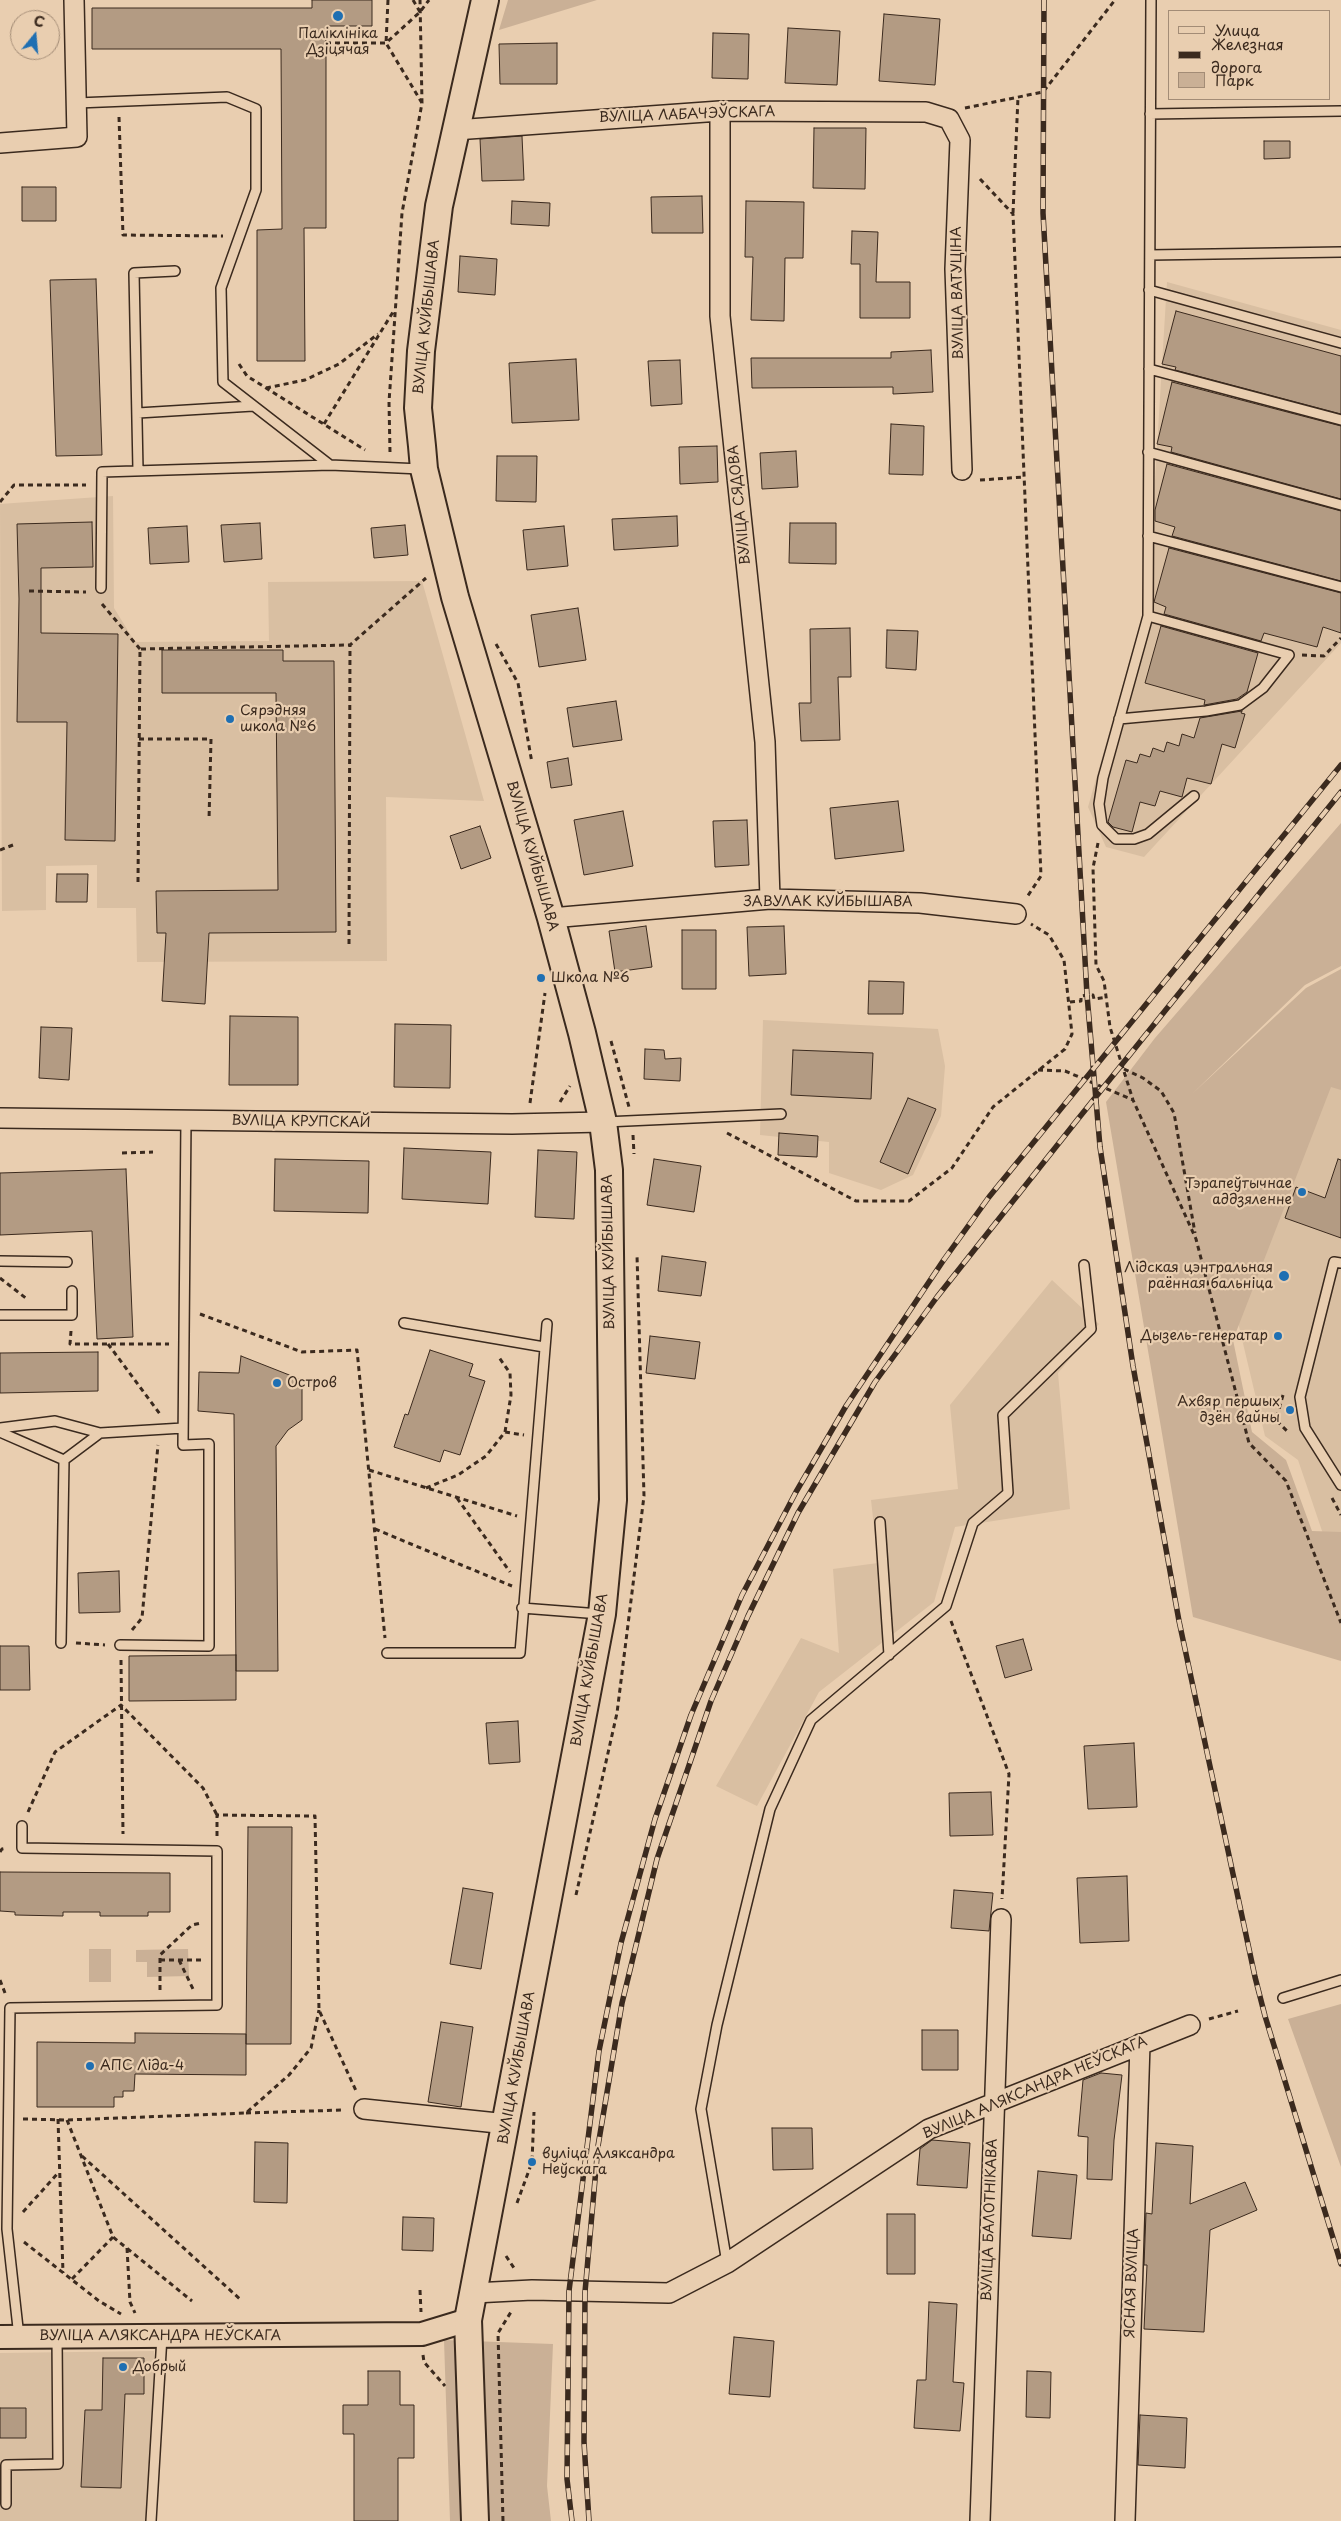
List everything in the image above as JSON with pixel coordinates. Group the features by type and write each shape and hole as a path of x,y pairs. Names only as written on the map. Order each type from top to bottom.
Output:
{"main road":[{"path":"473,0 480,26"},
{"name":"ВУЛІЦА КУЙБЫШАВА","path":"475,2521 468,2320 507,2124 602,1614 613,1500 609,1170 602,1122 582,1034 551,918 455,597 424,469 418,408 421,351 439,206 454,130 485,0"}],"street":[{"path":"0,143 77,137 74,0"},
{"name":"ВУЛІЦА ЛАБАЧЭЎСКАГА","path":"454,130 720,111 926,112 943,117"},
{"name":"ВУЛІЦА СЯДОВА","path":"720,111 720,316 765,742 770,899"},
{"name":"ВУЛІЦА ВАТУЦІНА","path":"943,117 960,140 955,269 962,470"},
{"name":"ЗАВУЛАК КУЙБЫШАВА","path":"551,918 770,899 920,903 1016,914"},
{"name":"ВУЛІЦА КРУПСКАЙ","path":"0,1118 512,1124 602,1122"},
{"name":"ВУЛІЦА БАЛОТНІКАВА","path":"980,2521 1001,1919"},
{"name":"ВУЛІЦА АЛЯКСАНДРА НЕЎСКАГА","path":"474,2293 523,2291 669,2293 727,2262 929,2129 1190,2025"},
{"name":"ЯСНАЯ ВУЛІЦА","path":"1125,2521 1140,2044"},
{"path":"364,2110 507,2124"},
{"name":"ВУЛІЦА АЛЯКСАНДРА НЕЎСКАГА","path":"9,2337 422,2334 468,2320"}],"lane":[{"path":"1151,0 1148,616 1103,778 1099,804 1102,824 1116,839 1134,839 1148,834 1194,796"},
{"path":"76,103 227,97 256,109 256,190 221,288 223,382 330,465"},
{"path":"1150,114 1341,111"},
{"path":"1150,255 1341,252"},
{"path":"138,470 134,273 174,271"},
{"path":"1149,290 1341,343"},
{"path":"1149,368 1341,420"},
{"path":"138,413 253,406"},
{"path":"1148,452 1341,505"},
{"path":"96,590 102,472 330,465 390,466 424,469"},
{"path":"1148,536 1341,587"},
{"path":"1119,719 1206,711 1240,705 1263,688 1289,655 1148,616"},
{"path":"602,1122 781,1114"},
{"path":"120,1645 210,1646 208,1444 183,1445 186,1120"},
{"path":"0,1262 67,1262"},
{"path":"1341,1263 1334,1262 1300,1397 1304,1428 1341,1486"},
{"path":"727,2262 701,2109 717,2025 770,1810 811,1720 946,1606 973,1523 1008,1493 1003,1416 1091,1329 1084,1265"},
{"path":"0,1315 72,1315 72,1291"},
{"path":"404,1323 544,1347"},
{"path":"387,1654 520,1653 522,1608 547,1324"},
{"path":"0,1428 55,1421 100,1434 184,1428"},
{"path":"0,1432 64,1460"},
{"path":"64,1460 100,1434"},
{"path":"61,1643 64,1460"},
{"path":"880,1522 889,1655"},
{"path":"522,1608 602,1614"},
{"path":"9,2337 4,2229 10,2008 217,2005 218,1851 22,1848 22,1826"},
{"path":"1283,1998 1341,1980"},
{"path":"151,2521 153,2336"},
{"path":"6,2504 6,2464 58,2464 57,2337"}],"path":[{"path":"388,0 386,43 422,103"},
{"path":"413,0 420,12"},
{"path":"390,466 389,402 402,213 422,103 420,0"},
{"path":"326,42 386,43 420,12 429,0"},
{"path":"943,117 1043,92 1114,0"},
{"path":"326,32 333,32 333,43"},
{"path":"698,1118 856,1201 909,1201 952,1168 994,1106 1065,1049 1072,1034 1064,960 1049,935 1016,914 1041,876 1013,214 1018,97"},
{"path":"118,101 123,236 238,236"},
{"path":"960,159 1013,214"},
{"path":"324,424 395,310"},
{"path":"266,388 305,380 339,364 381,332"},
{"path":"236,358 247,376 390,466"},
{"path":"962,470 980,480 1024,477"},
{"path":"0,502 14,485 102,485"},
{"path":"140,649 350,645 428,576"},
{"path":"30,591 96,590"},
{"path":"98,599 140,649 138,882"},
{"path":"493,638 518,683 533,771"},
{"path":"1289,655 1324,656 1341,638"},
{"path":"349,944 350,645"},
{"path":"139,739 211,739 210,820"},
{"path":"1102,824 1093,868 1096,965 1104,981 1110,1027 1134,1100 1196,1239"},
{"path":"0,850 13,845"},
{"path":"529,1108 546,990"},
{"path":"1070,1002 1081,1001 1081,996 1093,995 1094,999 1106,998"},
{"path":"610,1037 632,1121 634,1157"},
{"path":"1124,1069 1144,1078 1161,1091 1174,1113 1196,1239 1249,1442 1286,1481 1341,1623"},
{"path":"1038,1070 1065,1071 1134,1100"},
{"path":"122,1153 153,1152"},
{"path":"574,1905 617,1713 644,1496 636,1247"},
{"path":"0,1278 48,1315"},
{"path":"185,1309 302,1352 357,1350 387,1654"},
{"path":"72,1315 70,1344 166,1344"},
{"path":"426,1488 458,1475 486,1456 505,1432 511,1396 510,1373 485,1336"},
{"path":"108,1344 160,1412 142,1618 120,1645 123,1849"},
{"path":"369,1470 530,1520"},
{"path":"456,1497 524,1591"},
{"path":"375,1529 524,1591"},
{"path":"946,1606 1009,1774 1001,1919"},
{"path":"61,1643 120,1645"},
{"path":"121,1705 203,1788 218,1815 218,1851"},
{"path":"22,1826 55,1752 121,1705"},
{"path":"218,1815 316,1816 320,2010 311,2048 289,2075 246,2114"},
{"path":"160,2006 160,1954 192,1926 217,1920"},
{"path":"160,1960 217,1960"},
{"path":"179,1960 201,2005"},
{"path":"8,2119 67,2120 364,2110 320,2010"},
{"path":"1190,2025 1238,2011"},
{"path":"515,2208 532,2162 535,2105"},
{"path":"58,2119 63,2273"},
{"path":"67,2120 113,2236 192,2301"},
{"path":"81,2156 241,2300"},
{"path":"59,2172 4,2229 99,2301"},
{"path":"72,2279 113,2236"},
{"path":"127,2248 130,2302 153,2336"},
{"path":"503,2521 498,2333 508,2314 524,2301 523,2278 507,2261 505,2252"}],"shaded area":[{"path":"1167,282 1341,330 1341,643 1144,857 1106,847 1088,807 1148,596"},
{"name":"Сярэдняя школа №6","path":"113,496 114,608 135,642 269,641 268,582 422,581 484,801 386,797 387,961 137,962 136,908 97,908 97,865 46,866 46,910 2,911 0,504"},
{"name":"Лідская цэнтральная раённая бальніца","path":"1341,986 1341,1587 1298,1460 1265,1436 1189,1116"},
{"path":"763,1020 938,1029 945,1066 941,1116 913,1175 881,1190 829,1173 829,1142 760,1135"},
{"path":"1052,1280 1099,1324 1058,1373 1070,1509 955,1527 934,1602 819,1692 757,1806 716,1786 801,1638 839,1653 833,1569 878,1563 871,1500 958,1489 950,1405"},
{"path":"154,2351 153,2521 0,2521 0,2353"}],"green space":[{"path":"508,0 597,0 499,30"},
{"path":"1341,823 1341,966 1305,985 1192,1094 1306,988 1341,969 1341,1090 1331,1087 1233,1340 1252,1432 1286,1460 1312,1531 1341,1532 1341,1661 1193,1617 1106,1102 1155,1038"},
{"path":"89,1949 111,1949 111,1982 89,1982"},
{"path":"188,1949 189,1976 147,1977 147,1962 136,1962 136,1950"},
{"path":"1341,2004 1341,2167 1288,2019"},
{"path":"444,2340 553,2344 547,2486 551,2521 450,2521"}],"building":[{"path":"312,0 372,0 372,26 326,26 326,228 304,228 305,361 257,361 257,230 282,229 281,49 92,49 92,8 312,8"},
{"path":"884,14 940,19 935,85 879,81"},
{"path":"788,28 840,31 837,85 785,83"},
{"path":"713,33 749,34 748,79 712,78"},
{"path":"557,43 557,84 500,84 499,44"},
{"path":"814,128 866,128 865,189 813,188"},
{"path":"522,136 524,180 482,181 480,139"},
{"path":"1264,141 1290,141 1290,158 1264,159"},
{"path":"22,187 56,187 56,221 22,221"},
{"path":"702,196 703,233 652,233 651,197"},
{"path":"512,201 550,203 549,226 511,224"},
{"path":"746,201 804,202 803,258 785,258 784,321 751,320 753,257 745,257"},
{"path":"852,231 878,232 876,282 910,282 910,318 860,318 860,264 851,264"},
{"path":"460,256 497,259 495,295 458,292"},
{"path":"96,279 102,455 56,456 50,280"},
{"path":"1176,311 1341,356 1341,414 1175,370 1176,367 1162,364"},
{"path":"931,350 933,392 893,394 893,387 752,388 751,358 891,358 891,352"},
{"path":"576,359 579,420 512,423 509,363"},
{"path":"680,360 682,404 651,406 648,361"},
{"path":"1172,382 1341,426 1341,499 1171,452 1172,447 1157,444"},
{"path":"891,424 924,426 923,475 889,474"},
{"path":"717,446 718,482 680,484 679,447"},
{"path":"796,451 798,487 762,489 760,453"},
{"path":"497,456 537,456 536,502 496,501"},
{"path":"1167,464 1341,511 1341,581 1172,536 1175,527 1155,521 1155,510"},
{"path":"677,516 678,546 614,550 612,519"},
{"path":"92,522 93,567 41,568 41,633 118,634 115,841 65,840 67,722 17,722 19,599 17,524"},
{"path":"260,523 262,559 224,562 221,525"},
{"path":"790,523 836,523 836,564 789,563"},
{"path":"405,525 408,555 374,558 371,528"},
{"path":"187,526 189,562 150,564 148,528"},
{"path":"564,526 568,566 527,570 523,530"},
{"path":"1169,548 1341,593 1341,633 1323,627 1317,647 1264,633 1261,641 1164,614 1166,607 1154,602"},
{"path":"578,608 586,660 539,667 531,615"},
{"path":"1161,626 1258,653 1247,692 1237,699 1204,705 1205,700 1145,683"},
{"path":"850,628 851,677 838,677 840,740 801,741 799,703 811,703 810,629"},
{"path":"887,630 918,631 916,670 886,668"},
{"path":"162,650 283,650 283,661 334,661 336,932 209,933 205,1004 162,1001 166,933 157,933 156,891 278,890 276,693 162,693"},
{"path":"616,701 622,740 573,747 567,708"},
{"path":"1242,711 1241,713 1245,714 1235,748 1222,744 1211,784 1187,778 1182,797 1160,791 1155,806 1140,802 1132,832 1113,827 1108,822 1126,760 1137,763 1140,754 1150,757 1153,748 1164,752 1167,742 1179,746 1182,734 1194,738 1200,718"},
{"path":"568,758 572,785 551,788 547,762"},
{"path":"898,801 904,851 835,859 830,808"},
{"path":"623,811 633,866 584,875 574,820"},
{"path":"747,820 749,865 715,867 713,821"},
{"path":"480,826 491,858 461,869 450,836"},
{"path":"57,874 88,874 87,902 56,902"},
{"path":"646,926 652,967 615,972 609,931"},
{"path":"784,926 786,974 749,976 747,927"},
{"path":"682,930 716,930 716,989 682,989"},
{"path":"869,981 904,982 903,1014 868,1014"},
{"path":"230,1016 298,1017 298,1085 229,1085"},
{"path":"395,1024 451,1025 450,1088 394,1087"},
{"path":"41,1027 72,1028 69,1080 39,1078"},
{"path":"645,1049 664,1050 665,1059 681,1058 680,1081 644,1079"},
{"path":"793,1050 873,1053 871,1099 791,1095"},
{"path":"908,1098 936,1109 908,1174 880,1162"},
{"path":"779,1133 818,1136 817,1157 778,1155"},
{"path":"404,1148 491,1152 488,1204 402,1199"},
{"path":"538,1150 577,1152 574,1219 535,1217"},
{"path":"275,1159 369,1161 368,1213 274,1211"},
{"path":"654,1159 701,1166 694,1212 647,1205"},
{"name":"Тэрапеўтычнае аддзяленне","path":"1338,1159 1341,1160 1341,1238 1285,1218 1296,1187 1325,1198"},
{"path":"126,1169 133,1337 97,1339 92,1231 0,1235 0,1173"},
{"path":"662,1256 706,1262 701,1296 658,1291"},
{"path":"650,1336 700,1342 695,1379 646,1373"},
{"path":"430,1350 473,1364 469,1376 485,1381 460,1455 444,1450 440,1462 394,1447 405,1414 408,1415"},
{"path":"98,1352 98,1391 0,1393 0,1353"},
{"path":"241,1356 302,1380 302,1420 288,1430 276,1446 278,1671 236,1671 234,1414 198,1411 199,1372 239,1373"},
{"path":"119,1571 120,1612 79,1613 78,1573"},
{"path":"1023,1639 1032,1670 1005,1678 996,1646"},
{"path":"0,1646 29,1646 30,1690 0,1690"},
{"path":"236,1655 236,1700 129,1701 129,1656"},
{"path":"518,1721 520,1762 489,1764 486,1723"},
{"path":"1134,1743 1137,1807 1088,1809 1084,1746"},
{"path":"991,1792 993,1835 950,1836 949,1793"},
{"path":"248,1827 292,1827 291,2044 246,2044"},
{"path":"0,1872 170,1873 170,1912 148,1912 148,1916 100,1916 100,1912 63,1912 63,1916 15,1915 15,1912 0,1911"},
{"path":"1127,1876 1129,1941 1080,1943 1077,1878"},
{"path":"463,1888 493,1893 481,1969 450,1964"},
{"path":"954,1890 993,1893 989,1931 951,1928"},
{"path":"441,2022 473,2027 461,2107 428,2102"},
{"path":"922,2030 958,2030 958,2070 922,2070"},
{"path":"135,2033 246,2034 246,2075 135,2074 134,2091 123,2091 123,2097 114,2097 114,2107 37,2107 37,2042 135,2043"},
{"path":"1101,2073 1122,2075 1114,2140 1112,2180 1087,2179 1088,2137 1078,2136 1083,2080"},
{"path":"772,2128 812,2128 813,2169 773,2170"},
{"path":"932,2140 970,2143 967,2188 917,2185 920,2149"},
{"path":"255,2142 288,2143 287,2203 254,2202"},
{"path":"1156,2143 1193,2146 1190,2204 1245,2182 1257,2210 1210,2230 1204,2332 1144,2329 1147,2265 1144,2265 1146,2213 1152,2214"},
{"path":"1038,2171 1077,2175 1071,2239 1032,2236"},
{"path":"887,2214 915,2214 915,2274 887,2274"},
{"path":"403,2217 434,2218 433,2251 402,2250"},
{"path":"929,2302 957,2304 953,2382 964,2383 960,2431 914,2428 917,2380 926,2380"},
{"path":"734,2337 774,2341 770,2397 729,2394"},
{"path":"103,2358 144,2358 144,2394 125,2394 121,2488 81,2487 85,2410 102,2410"},
{"path":"368,2371 400,2371 400,2405 414,2405 414,2458 398,2458 398,2521 354,2521 354,2434 343,2434 343,2405 368,2405"},
{"path":"1027,2371 1051,2372 1050,2418 1026,2417"},
{"path":"0,2408 26,2408 26,2438 0,2438"},
{"path":"1140,2415 1187,2418 1185,2468 1138,2465"}],"railway":[{"path":"1044,0 1043,213 1087,995 1100,1147 1133,1366 1179,1621 1255,1977 1265,2016 1341,2264"},
{"path":"572,2521 567,2479 569,2291 599,2051 621,1943 655,1819 691,1715 742,1595 796,1492 846,1406 943,1261 989,1197 1341,765"},
{"path":"589,2521 584,2442 585,2292 598,2146 622,2003 657,1859 711,1701 748,1616 798,1513 875,1382 937,1297 1341,792"}],"place":[{"name":"Паліклініка Дзіцячая","path":"338,16"},
{"name":"Сярэдняя школа №6","path":"230,719"},
{"name":"Школа №6","path":"541,978"},
{"name":"Тэрапеўтычнае аддзяленне","path":"1302,1192"},
{"name":"Лідская цэнтральная раённая бальніца","path":"1284,1276"},
{"name":"Дызель-генератар","path":"1278,1336"},
{"name":"Остров","path":"277,1383"},
{"name":"Ахвяр першых дзён вайны","path":"1290,1410"},
{"name":"АПС Ліда-4","path":"90,2066"},
{"name":"вуліца Аляксандра Неўскага","path":"532,2162"},
{"name":"Добрый","path":"123,2367"}]}
